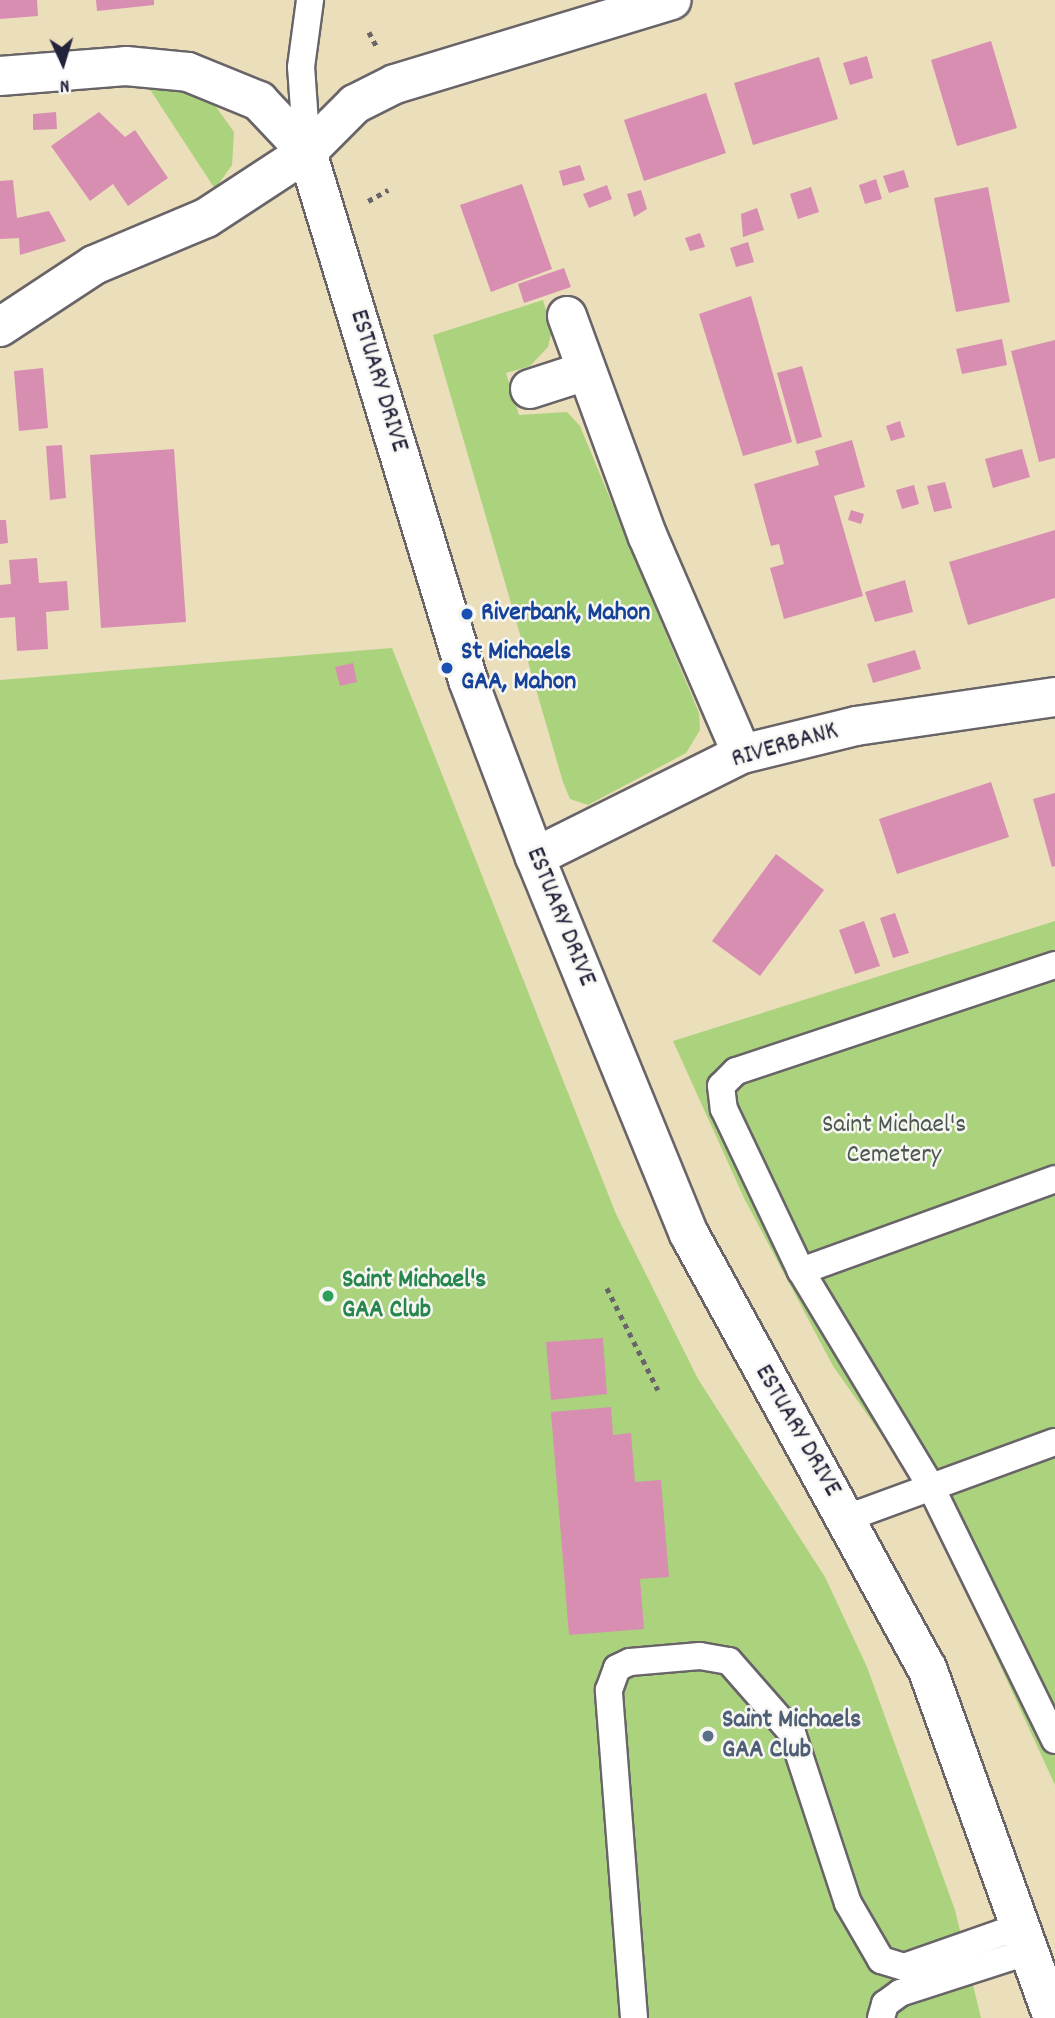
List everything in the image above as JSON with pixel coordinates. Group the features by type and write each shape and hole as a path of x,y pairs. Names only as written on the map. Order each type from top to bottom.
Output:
{"street":[{"path":"0,327 94,265 206,218 307,152 355,104 395,84 672,0"},
{"path":"0,76 126,66 188,72 259,101 307,152"},
{"name":"ESTUARY DRIVE","path":"307,152 468,680 535,857 689,1234 927,1668 1028,1938 1053,2018"},
{"path":"567,316 648,537 742,754"},
{"path":"530,389 586,370"},
{"name":"RIVERBANK","path":"535,857 742,754 856,726 1055,697"}],"lane":[{"path":"307,152 301,67 310,0"},
{"path":"1052,1723 930,1485 801,1271 724,1109 721,1086 736,1071 1055,965"},
{"path":"801,1271 1055,1180"},
{"path":"847,1518 930,1485 1055,1442"},
{"path":"634,2018 609,1690 617,1668 630,1662 700,1656 729,1661 792,1733 848,1903 881,1959 904,1967 1028,1938"},
{"path":"881,2018 885,2004 900,1993 1028,1938"}],"path":[{"path":"607,1288 658,1390"}],"green space":[{"path":"149,88 177,89 214,104 234,132 232,165 215,189"},
{"path":"543,300 552,330 548,347 530,366 506,373 519,415 567,412 580,426 699,713 700,730 686,753 588,805 570,799 563,782 433,335"},
{"name":"Saint Michael's GAA Club","path":"392,648 616,1214 698,1379 825,1577 867,1667 955,1910 981,2018 0,2018 0,680"},
{"name":"Saint Michael's Cemetery","path":"1055,921 1055,1785 917,1485 833,1366 744,1198 673,1041"}],"building":[{"path":"0,0 37,0 38,16 0,19"},
{"path":"96,0 154,0 154,5 97,11"},
{"path":"991,41 1017,128 957,146 931,60"},
{"path":"867,56 873,78 850,85 843,63"},
{"path":"819,57 838,119 753,145 734,83"},
{"path":"706,93 726,153 644,181 624,120"},
{"path":"56,112 57,129 33,130 33,114"},
{"path":"99,112 125,137 135,130 168,178 128,206 113,184 90,201 51,146"},
{"path":"580,165 585,180 563,186 559,171"},
{"path":"904,170 909,187 889,193 883,176"},
{"path":"876,179 882,199 865,204 859,185"},
{"path":"13,180 17,218 49,211 66,241 20,255 19,238 0,239 0,181"},
{"path":"522,184 552,269 491,292 460,205"},
{"path":"607,185 612,199 589,208 583,194"},
{"path":"811,187 819,212 798,219 790,194"},
{"path":"988,187 1010,302 956,312 934,198"},
{"path":"641,190 647,209 634,217 627,194"},
{"path":"757,208 764,230 743,237 741,214"},
{"path":"700,233 705,247 690,251 685,238"},
{"path":"748,242 754,262 736,267 730,248"},
{"path":"564,268 571,287 524,303 518,284"},
{"path":"751,296 792,442 743,456 699,314"},
{"path":"1002,339 1007,365 962,374 956,349"},
{"path":"1055,340 1055,458 1039,462 1011,351"},
{"path":"802,366 822,437 797,444 777,373"},
{"path":"43,368 48,428 19,431 14,371"},
{"path":"900,421 905,437 891,441 886,426"},
{"path":"852,440 865,487 834,496 863,596 784,619 770,568 784,564 779,544 771,546 754,484 819,465 815,451"},
{"path":"62,445 66,498 50,500 46,446"},
{"path":"174,449 186,622 101,628 90,455"},
{"path":"1022,449 1030,477 993,488 985,459"},
{"path":"945,482 952,508 934,512 927,486"},
{"path":"914,485 919,504 902,509 896,490"},
{"path":"851,510 864,514 861,524 848,520"},
{"path":"0,520 6,520 8,543 0,544"},
{"path":"1055,530 1055,598 968,625 949,562"},
{"path":"37,558 39,583 67,581 69,610 46,612 48,649 17,651 15,617 0,618 0,585 11,584 9,560"},
{"path":"905,580 913,612 875,622 865,592"},
{"path":"915,650 921,669 873,683 867,664"},
{"path":"353,663 357,682 340,686 335,667"},
{"path":"991,782 1009,837 897,874 879,819"},
{"path":"1055,793 1055,866 1052,867 1033,799"},
{"path":"776,854 824,890 760,976 712,941"},
{"path":"895,913 909,953 893,958 880,918"},
{"path":"864,921 880,966 855,974 839,930"},
{"path":"603,1338 607,1394 551,1400 546,1342"},
{"path":"611,1407 613,1435 631,1433 635,1482 661,1480 669,1577 640,1579 644,1629 569,1635 551,1412"}],"place":[{"name":"Riverbank, Mahon","path":"467,614"},
{"name":"St Michaels GAA, Mahon","path":"447,668"},
{"name":"Saint Michael's GAA Club","path":"328,1296"},
{"name":"Saint Michaels GAA Club","path":"708,1736"}]}
